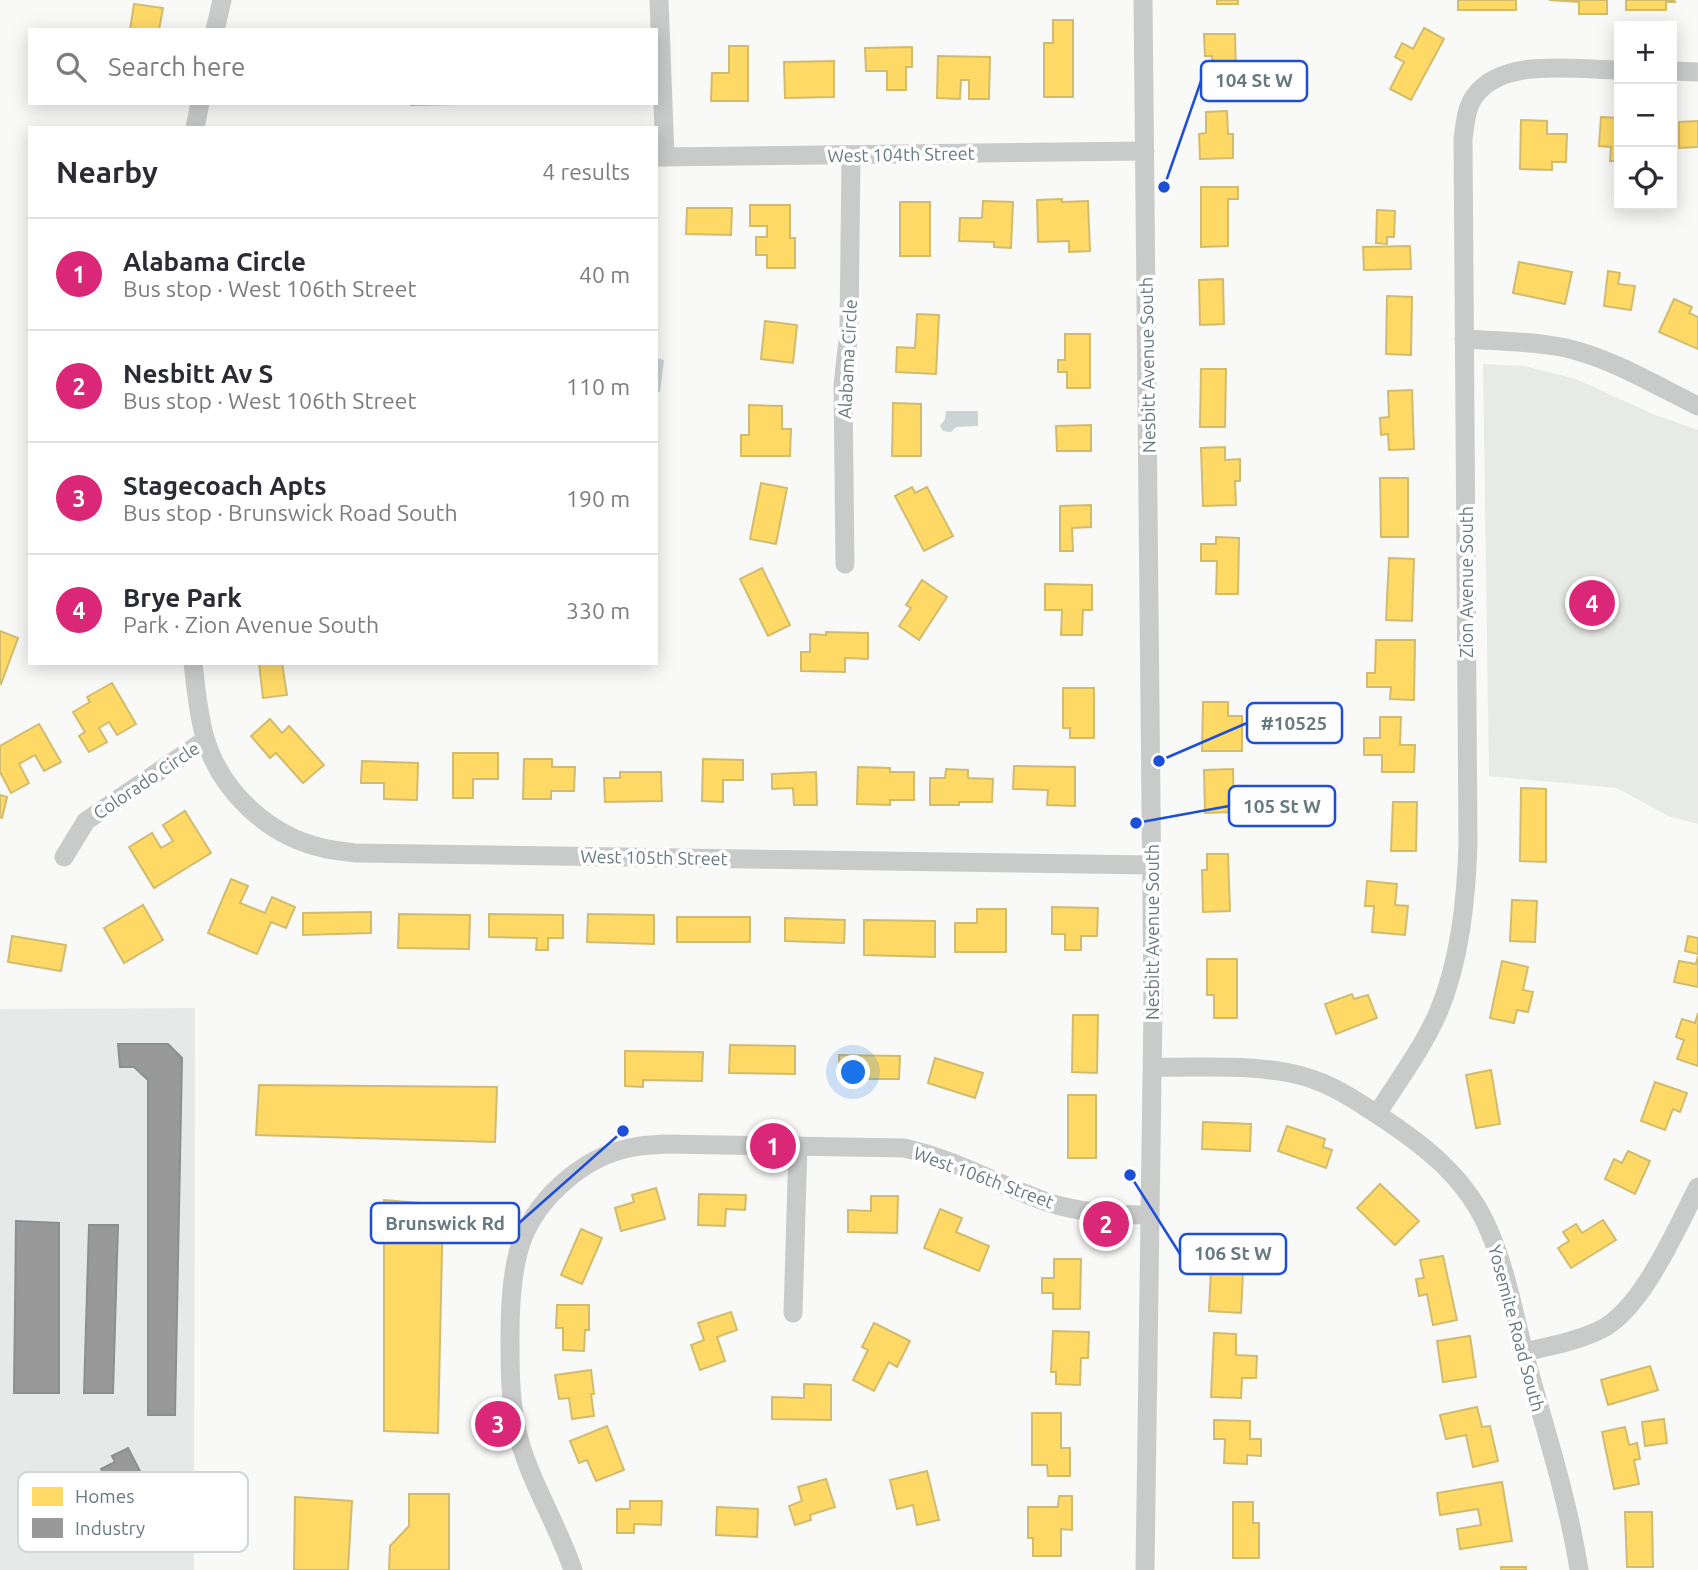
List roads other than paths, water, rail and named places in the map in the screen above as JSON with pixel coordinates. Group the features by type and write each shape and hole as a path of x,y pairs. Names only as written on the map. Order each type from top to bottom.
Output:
{"street":[{"path":"215,28 222,0"},
{"path":"659,0 661,157"},
{"name":"Nesbitt Avenue South","path":"1143,0 1153,1067 1144,1570"},
{"name":"Zion Avenue South","path":"1377,1114 1438,1012 1455,957 1466,902 1468,831 1463,139 1466,117 1474,97 1490,82 1510,72 1531,69 1614,70"},
{"path":"1677,71 1698,72"},
{"path":"195,126 200,105"},
{"name":"West 104th Street","path":"661,157 1145,151"},
{"name":"Alabama Circle","path":"845,564 843,384 849,332 851,155"},
{"path":"1464,339 1527,342 1568,349 1643,377 1698,407"},
{"name":"West 105th Street","path":"193,665 205,740 223,777 243,802 267,822 294,838 323,849 355,853 1152,864"},
{"name":"Colorado Circle","path":"64,856 86,821 205,740"},
{"name":"Yosemite Road South","path":"1153,1067 1259,1068 1321,1081 1413,1136 1471,1195 1490,1232 1503,1271 1561,1488 1579,1570"},
{"name":"West 106th Street","path":"573,1570 559,1533 528,1468 515,1422 510,1374 512,1282 519,1250 531,1220 551,1194 575,1173 602,1157 633,1147 665,1144 904,1148 935,1155 1048,1202 1085,1211 1150,1215"},
{"path":"793,1313 798,1146"},
{"path":"1524,1352 1579,1338 1603,1328 1624,1312 1640,1292 1664,1252 1698,1187"}],"place":[{"name":"104 St W","path":"1164,187"},
{"name":"Brye Park","path":"1592,603"},
{"name":"#10525","path":"1159,761"},
{"name":"105 St W","path":"1136,823"},
{"name":"Brunswick Rd","path":"623,1131"},
{"name":"Alabama Circle","path":"773,1146"},
{"name":"106 St W","path":"1130,1175"},
{"name":"Nesbitt Av S","path":"1106,1224"},
{"name":"Stagecoach Apts","path":"498,1424"}]}
